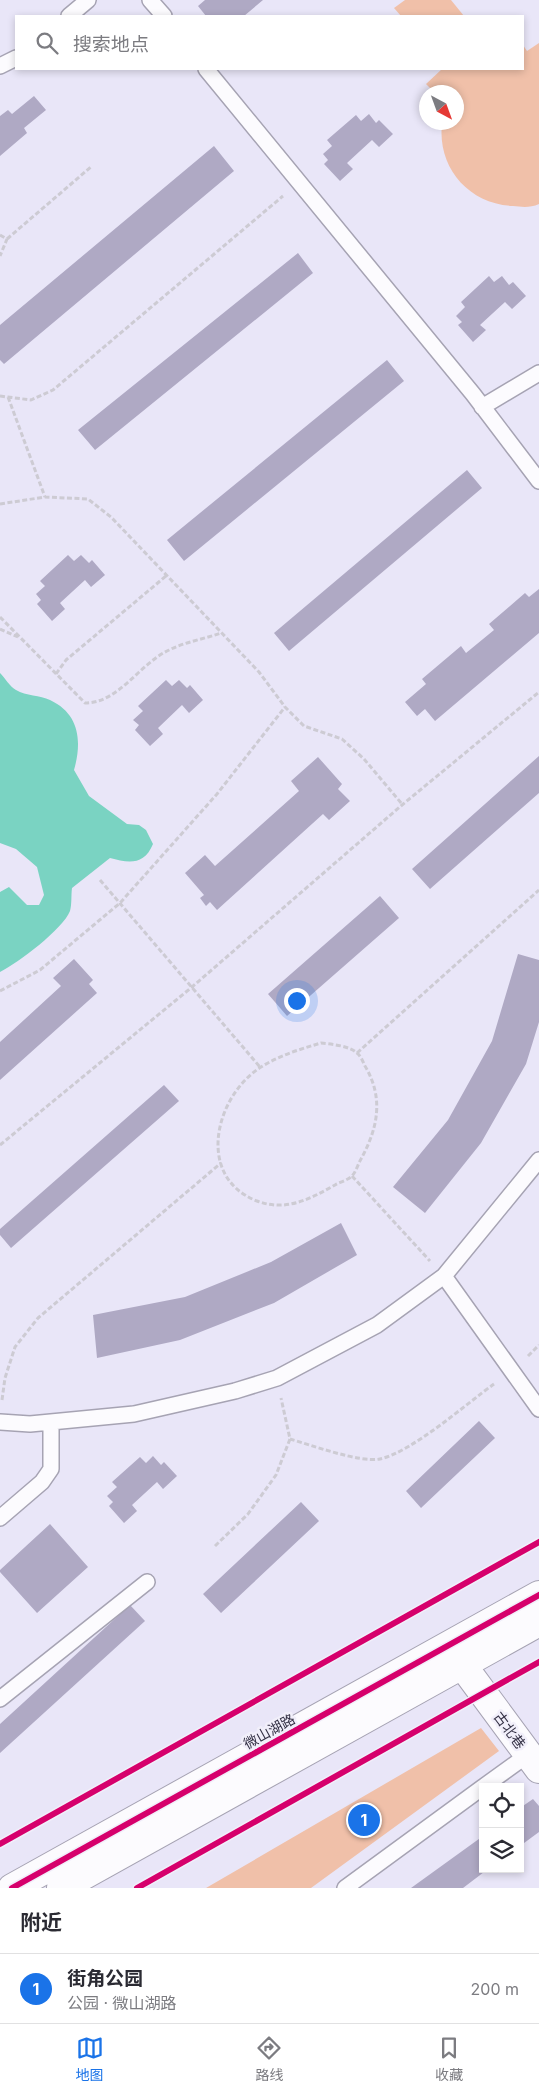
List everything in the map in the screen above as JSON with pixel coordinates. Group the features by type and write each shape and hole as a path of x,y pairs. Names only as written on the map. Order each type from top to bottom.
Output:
{"street":[{"name":"微山湖路","path":"12,1888 539,1596"},
{"path":"61,1888 539,1622"},
{"name":"古北巷","path":"463,1666 535,1757"}],"lane":[{"path":"70,15 88,0"},
{"path":"150,0 163,15"},
{"path":"0,66 15,58"},
{"path":"207,70 482,406 539,481"},
{"path":"482,406 539,373"},
{"path":"0,1422 30,1424 134,1414 235,1391 277,1378 377,1325 444,1276 539,1160"},
{"path":"444,1276 539,1409"},
{"path":"0,1518 42,1482 51,1469 51,1422"},
{"path":"0,1699 146,1582"},
{"path":"490,1783 535,1757"},
{"path":"344,1888 479,1790"}],"path":[{"path":"0,256 7,239 92,166"},
{"path":"0,396 31,400 53,390 299,182"},
{"path":"0,235 7,239"},
{"path":"8,397 45,497"},
{"path":"0,504 45,497 88,499 111,517 259,672 285,707 304,726 342,739 364,759 402,804"},
{"path":"56,674 66,660 166,576"},
{"path":"0,618 85,703 98,703 168,650 221,633"},
{"path":"0,629 20,638"},
{"path":"0,1145 192,987 402,804 539,692"},
{"path":"0,991 40,970 120,903 217,794 285,707"},
{"path":"100,880 260,1067"},
{"path":"357,1052 539,890"},
{"path":"321,1043 336,1045 357,1052 377,1091 377,1123 370,1143 352,1176 292,1206 269,1206 250,1198 228,1180 217,1153 220,1124 229,1099 260,1067 293,1051 321,1043"},
{"path":"1,1403 5,1378 16,1347 38,1318 221,1163"},
{"path":"352,1176 444,1276"},
{"path":"290,1440 360,1458 379,1459 413,1444 512,1371"},
{"path":"215,1546 248,1514 276,1475 290,1440 277,1378"}],"shaded area":[{"path":"405,0 451,0 463,15 400,15 394,8"},
{"path":"539,43 539,204 523,207 497,204 482,198 469,190 459,180 450,168 445,154 442,130 464,130 464,85 426,84 441,70 524,70 524,46 527,51"},
{"path":"0,673 16,690 50,700 68,713 73,721 78,739 74,770 89,796 127,824 139,825 146,830 153,844 145,856 135,861 129,862 110,858 72,888 70,911 59,927 18,961 0,972 0,892 9,887 27,905 39,905 44,895 37,867 16,849 0,843"},
{"path":"481,1728 499,1751 311,1888 206,1888"}],"building":[{"path":"205,0 263,0 245,15 205,15 198,6"},
{"path":"34,96 46,110 24,128 27,133 0,156 0,116 8,110 12,114"},
{"path":"369,114 376,123 379,120 393,134 379,147 372,140 347,163 353,169 340,181 324,164 328,160 323,154 332,146 327,140 356,115 361,121"},
{"path":"214,146 234,171 4,364 0,360 0,325"},
{"path":"298,253 313,273 95,450 78,430"},
{"path":"489,276 494,282 502,276 509,285 513,282 526,296 512,309 505,302 480,325 486,330 473,342 458,325 462,322 456,316 465,307 461,302"},
{"path":"387,360 404,381 184,561 167,540"},
{"path":"467,470 482,488 289,651 274,633"},
{"path":"68,555 74,561 81,555 89,563 92,560 105,575 91,587 85,580 60,603 65,609 52,621 37,604 41,600 36,594 45,586 40,581"},
{"path":"539,589 539,633 435,721 425,709 417,716 405,702 426,684 422,679 461,646 466,653 494,630 489,624 525,593 529,597"},
{"path":"166,680 172,686 179,680 187,688 190,685 203,700 189,713 182,705 158,728 163,734 150,746 135,730 139,725 133,720 143,711 138,706"},
{"path":"539,756 539,793 430,889 412,869"},
{"path":"318,757 342,784 338,789 350,801 329,820 323,814 217,910 210,902 206,906 200,898 204,895 185,873 205,855 215,866 299,791 291,781"},
{"path":"380,896 399,918 287,1016 268,994"},
{"path":"518,954 539,960 539,1022 526,1064 481,1143 425,1213 393,1187 448,1120 492,1041"},
{"path":"74,959 93,980 89,984 97,993 0,1080 0,1042 61,986 53,978"},
{"path":"164,1085 179,1101 11,1248 0,1235 0,1229"},
{"path":"341,1223 357,1255 274,1303 180,1340 97,1358 93,1315 185,1297 271,1262"},
{"path":"479,1421 495,1438 421,1508 406,1491"},
{"path":"153,1456 161,1465 164,1462 177,1476 163,1489 157,1482 132,1505 137,1511 124,1523 109,1506 113,1502 107,1496 117,1487 112,1482 140,1457 146,1463"},
{"path":"301,1502 319,1521 221,1613 203,1594"},
{"path":"50,1524 88,1567 37,1613 0,1570"},
{"path":"130,1605 145,1621 0,1753 0,1724"},
{"path":"533,1799 539,1806 539,1832 524,1843 524,1828 524,1805"},
{"path":"479,1839 479,1873 483,1873 463,1888 411,1888"}],"cycle path":[{"path":"0,1844 539,1542"},
{"path":"12,1888 539,1595"},
{"path":"137,1888 539,1662"}],"place":[{"name":"街角公园","path":"364,1820"}]}
